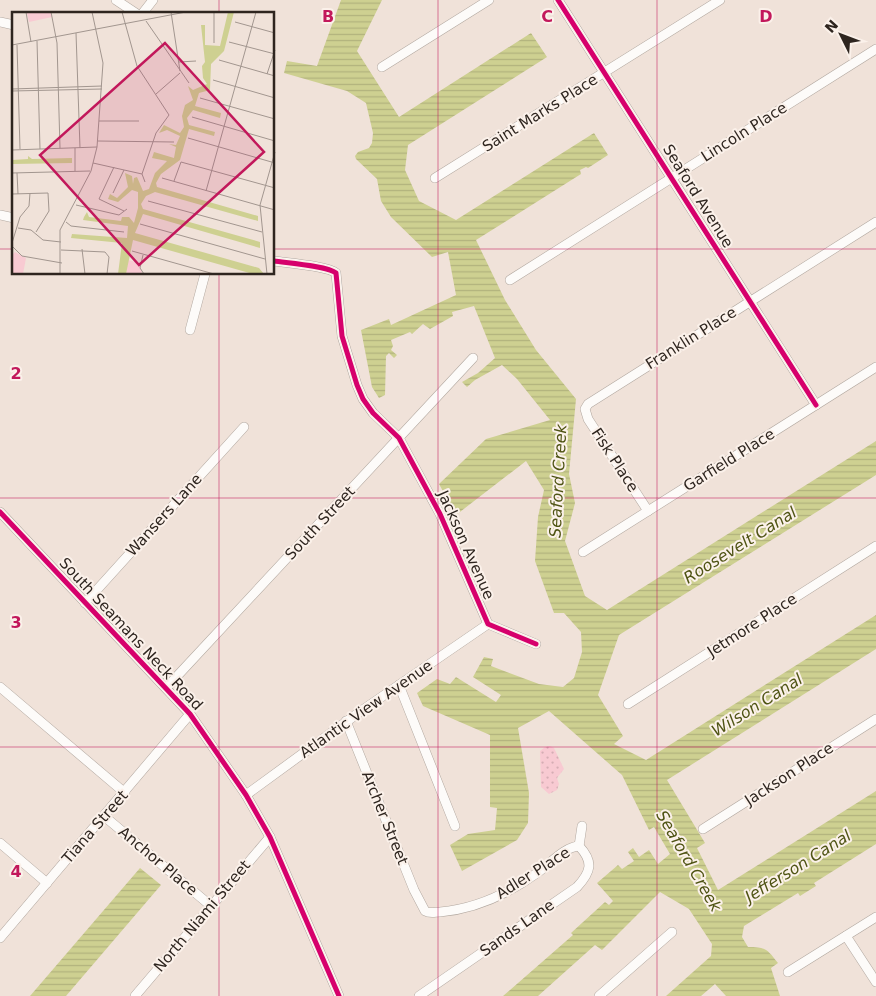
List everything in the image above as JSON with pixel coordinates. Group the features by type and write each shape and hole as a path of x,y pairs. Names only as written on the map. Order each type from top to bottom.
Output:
{"street":[{"path":"116,0 134,12"},
{"path":"144,12 153,0"},
{"path":"382,67 489,0"},
{"name":"Seaford Avenue","path":"558,0 816,405"},
{"name":"Saint Marks Place","path":"435,178 720,0"},
{"name":"Lincoln Place","path":"510,280 876,49"},
{"name":"Franklin Place","path":"585,409 592,400 876,222"},
{"name":"Jackson Avenue","path":"275,260 323,268 336,273 342,336 357,386 373,413 399,438 440,514 488,624"},
{"path":"190,330 205,275"},
{"name":"South Street","path":"166,688 473,358"},
{"name":"Garfield Place","path":"583,552 876,367"},
{"name":"Fisk Place","path":"585,409 588,419 648,511"},
{"name":"Wansers Lane","path":"84,603 244,427"},
{"name":"South Seamans Neck Road","path":"0,512 190,714 246,795 270,837 339,996"},
{"name":"Jetmore Place","path":"628,704 876,546"},
{"path":"488,624 536,644"},
{"name":"Atlantic View Avenue","path":"246,795 346,721 488,624"},
{"path":"399,685 455,826"},
{"path":"0,687 125,793"},
{"name":"Tiana Street","path":"0,938 125,793 190,714"},
{"name":"Jackson Place","path":"703,829 876,719"},
{"name":"Archer Street","path":"346,721 414,890 425,911 428,913"},
{"name":"Anchor Place","path":"104,816 211,906"},
{"path":"579,846 582,826"},
{"name":"North Niami Street","path":"134,996 270,837"},
{"path":"0,843 47,883"},
{"name":"Adler Place","path":"428,913 458,909 493,898 536,874 572,846 579,846"},
{"name":"Sands Lane","path":"419,996 577,886 585,878 589,866 588,858 579,846"},
{"path":"788,972 876,917"},
{"path":"599,996 672,932"},
{"path":"846,936 876,982"}],"shaded area":[{"path":"550,746 554,748 564,769 557,778 559,784 557,790 549,794 541,787 540,751"}],"water":[{"path":"341,0 382,0 357,51 399,117 531,33 547,57 408,145 405,170 419,201 456,220 594,133 608,155 588,168 580,170 581,174 476,240 505,300 536,350 576,399 569,474 575,503 565,541 585,596 607,610 876,441 876,475 619,635 598,695 623,736 614,744 646,760 876,615 876,649 667,780 705,843 697,848 718,890 876,791 876,844 814,883 816,886 800,896 798,893 744,926 742,937 748,947 766,950 778,963 771,968 780,996 726,996 715,984 701,996 666,996 711,956 712,944 689,909 660,892 602,950 595,945 538,996 503,996 573,935 571,933 605,902 609,905 613,901 597,883 618,865 622,869 634,861 628,852 633,848 639,857 649,850 658,864 670,854 654,827 649,830 622,775 549,711 518,728 529,793 528,823 517,840 462,871 450,845 468,834 495,830 497,808 490,807 490,735 423,706 417,693 437,679 450,684 456,677 496,702 501,695 473,677 484,657 493,659 491,666 539,684 563,687 574,678 582,652 581,632 564,613 554,613 535,561 538,517 544,490 526,461 456,515 439,484 486,439 550,420 517,379 502,365 475,380 467,387 462,382 478,373 495,358 474,306 452,312 453,316 430,329 423,324 412,334 410,332 391,340 393,346 391,350 397,355 394,358 389,353 386,356 385,395 379,398 372,387 361,330 389,319 391,325 456,295 448,252 432,257 391,217 381,201 377,179 356,159 355,156 358,152 369,148 372,143 373,133 366,103 347,91 284,73 287,61 317,66"},
{"path":"140,868 161,885 66,996 30,996"}],"cycle path":[{"path":"558,0 816,405"},
{"path":"275,261 316,267 336,273 342,336 363,399 373,413 399,438 440,514 488,624 536,644"},
{"path":"0,512 190,714 246,795 270,837 339,996"}],"water label":[{"name":"Seaford Creek","path":"558,481"},
{"name":"Roosevelt Canal","path":"740,545"},
{"name":"Wilson Canal","path":"757,705"},
{"name":"Seaford Creek","path":"689,861"},
{"name":"Jefferson Canal","path":"798,866"}]}
